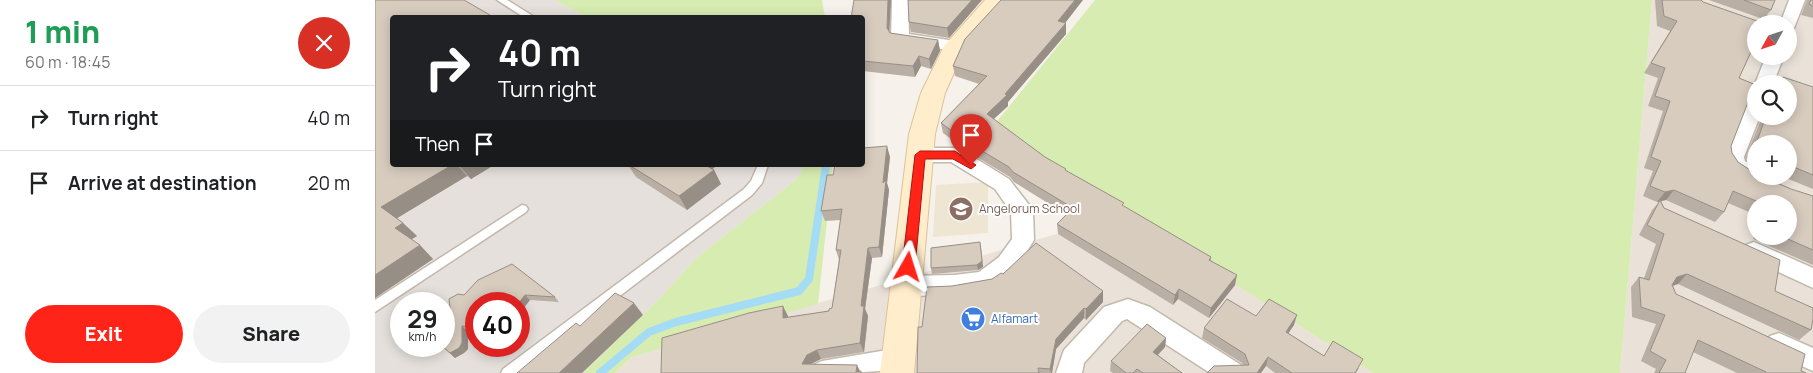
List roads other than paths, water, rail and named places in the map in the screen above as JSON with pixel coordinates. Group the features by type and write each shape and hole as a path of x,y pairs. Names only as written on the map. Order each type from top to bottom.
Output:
{"street":[{"path":"899,0 899,38 955,46"},
{"path":"822,373 898,366 922,134 933,94 955,46 997,0"},
{"path":"1791,15 1797,0"},
{"path":"1747,125 1734,157 1736,165 1747,173"},
{"path":"906,286 985,282 1007,264 1023,240 1022,210 1002,184 955,155 920,155"},
{"path":"1735,242 1813,278"},
{"path":"1069,373 1073,358 1113,314 1128,308 1141,314 1232,373"},
{"path":"1762,336 1813,360"}],"lane":[{"path":"501,0 527,15"},
{"path":"508,373 748,192 756,183 762,167"},
{"path":"375,307 522,209"}],"waterway":[{"path":"600,373 649,332 676,322 799,291 809,279 826,167"}],"place":[{"name":"Angelorum School","path":"961,209"},
{"name":"Alfamart","path":"973,319"}]}
